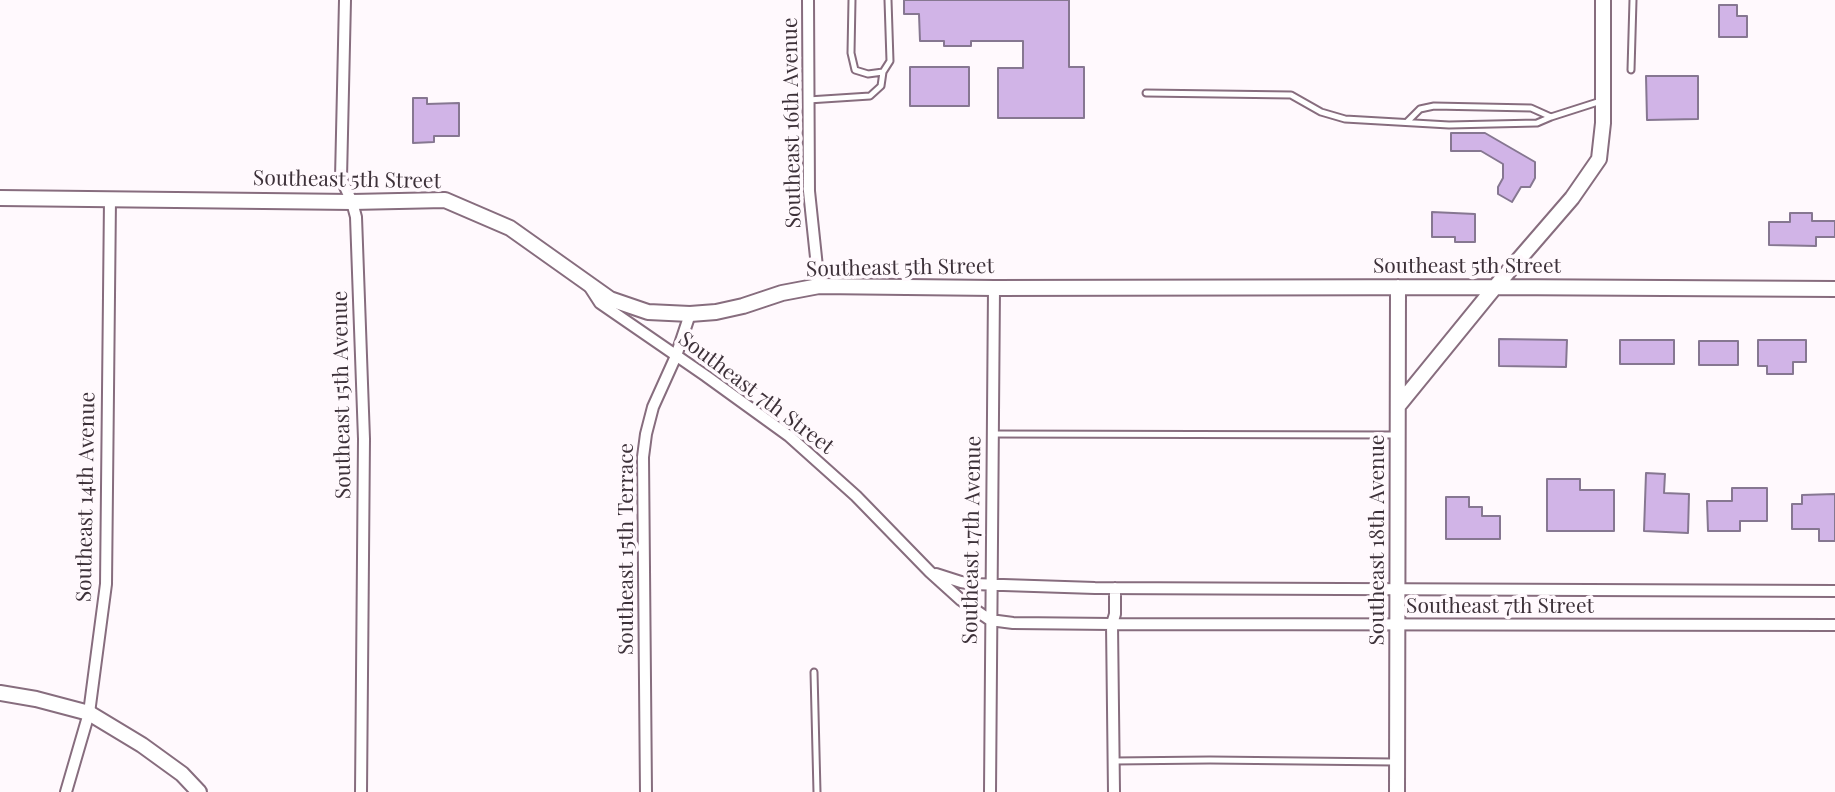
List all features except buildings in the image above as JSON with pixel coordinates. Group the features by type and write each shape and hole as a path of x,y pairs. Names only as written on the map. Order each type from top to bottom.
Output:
{"street":[{"name":"Southeast 15th Avenue","path":"345,0 341,178 356,217 364,439 361,792"},
{"name":"Southeast 16th Avenue","path":"808,0 809,191 819,286"},
{"path":"1398,406 1572,198 1599,159 1603,123 1603,0"},
{"name":"Southeast 5th Street","path":"0,198 352,202 445,200 510,228 610,299 648,312 690,314 725,310 782,293 819,286 1835,289"},
{"name":"Southeast 14th Avenue","path":"66,792 89,713 106,584 110,199"},
{"name":"Southeast 7th Street","path":"585,281 600,303 789,436 856,496 930,572 961,600 990,620 1013,623 1112,624 1835,625"},
{"name":"Southeast 18th Avenue","path":"1397,792 1398,287"},
{"name":"Southeast 17th Avenue","path":"990,792 994,288"},
{"name":"Southeast 15th Terrace","path":"646,792 643,457 653,407 676,356 690,314"},
{"name":"Southeast 7th Street","path":"930,572 961,582 991,585 1115,588 1835,591"},
{"path":"1114,792 1112,624 1115,614 1115,588"},
{"path":"0,693 89,713 142,745 181,774 199,792"}],"lane":[{"path":"852,0 851,52 855,70 868,74 883,72"},
{"path":"808,100 870,96 881,86 883,72 890,61 888,0"},
{"path":"1631,70 1633,0"},
{"path":"1146,93 1291,95 1321,112 1345,119 1448,125 1537,123 1603,100"},
{"path":"1407,122 1420,109 1434,106 1531,108 1551,117"},
{"path":"992,434 1398,435"},
{"path":"814,672 817,792"},
{"path":"1114,761 1397,762"}]}
